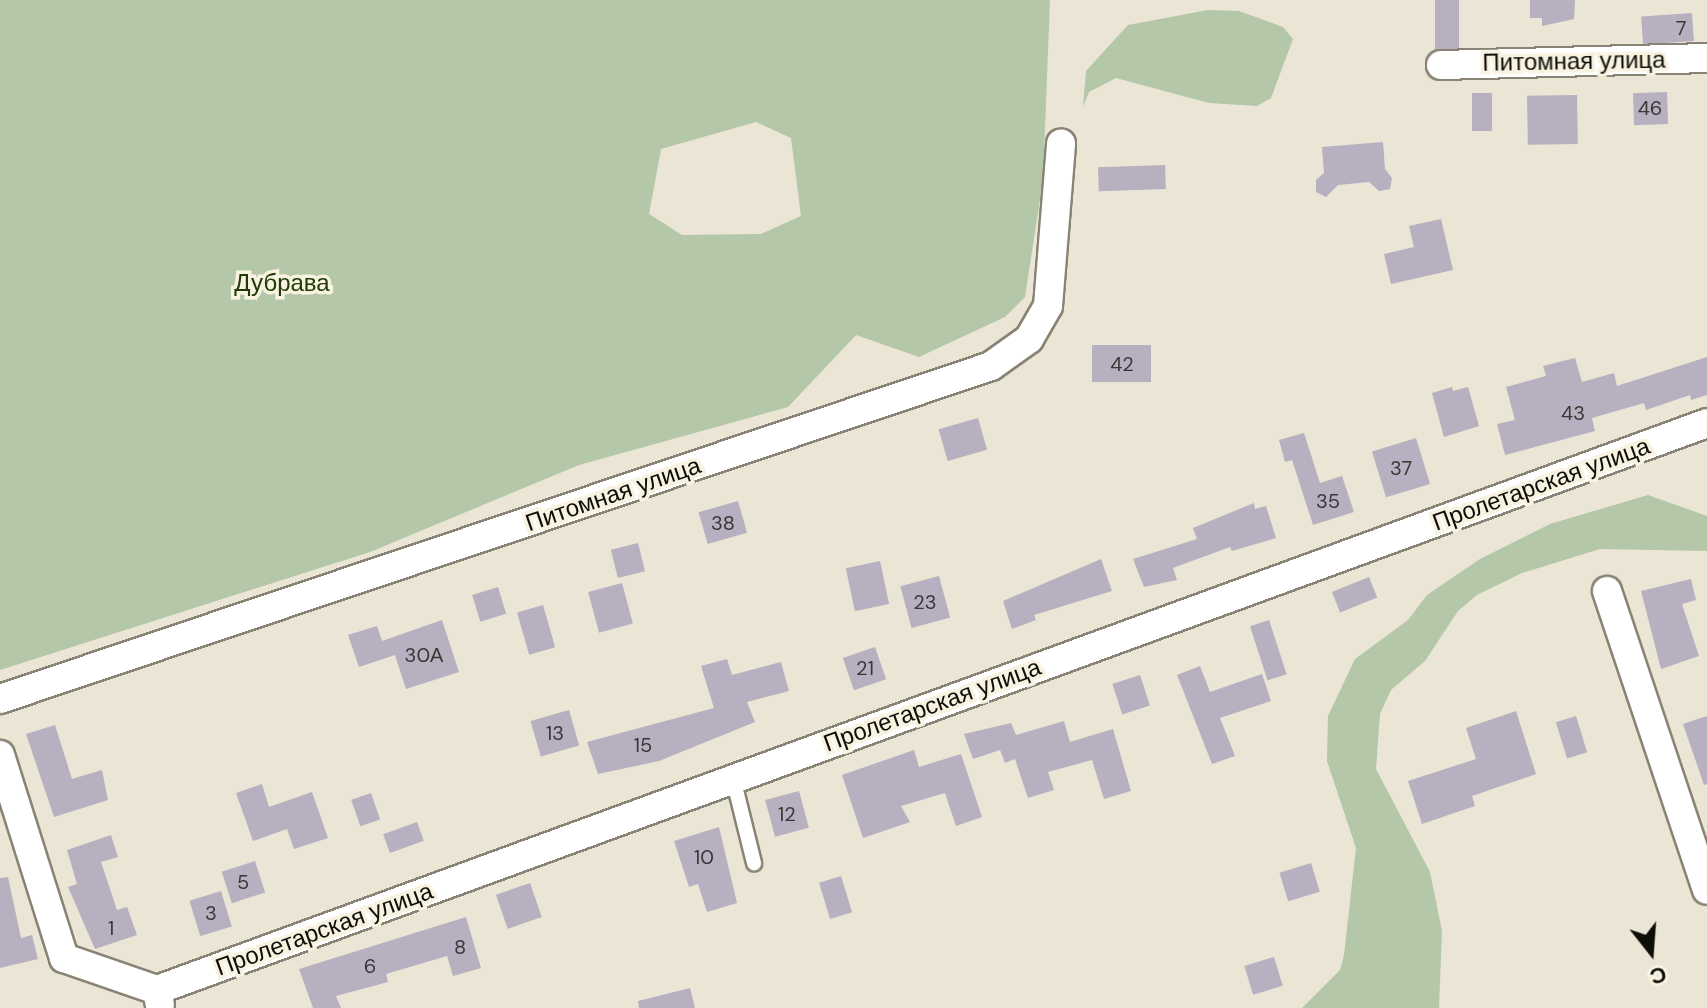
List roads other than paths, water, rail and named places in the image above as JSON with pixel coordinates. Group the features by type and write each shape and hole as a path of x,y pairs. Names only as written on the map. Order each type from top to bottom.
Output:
{"street":[{"name":"Питомная улица","path":"1441,65 1707,58"},
{"name":"Питомная улица","path":"0,699 991,366 1029,339 1048,306 1061,144"},
{"name":"Пролетарская улица","path":"159,999 733,778 1707,423"},
{"path":"1607,591 1707,890"},
{"path":"0,755 64,958 159,999"}],"lane":[{"path":"733,778 754,863"}],"park label":[{"name":"Дубрава","path":"282,283"}]}
